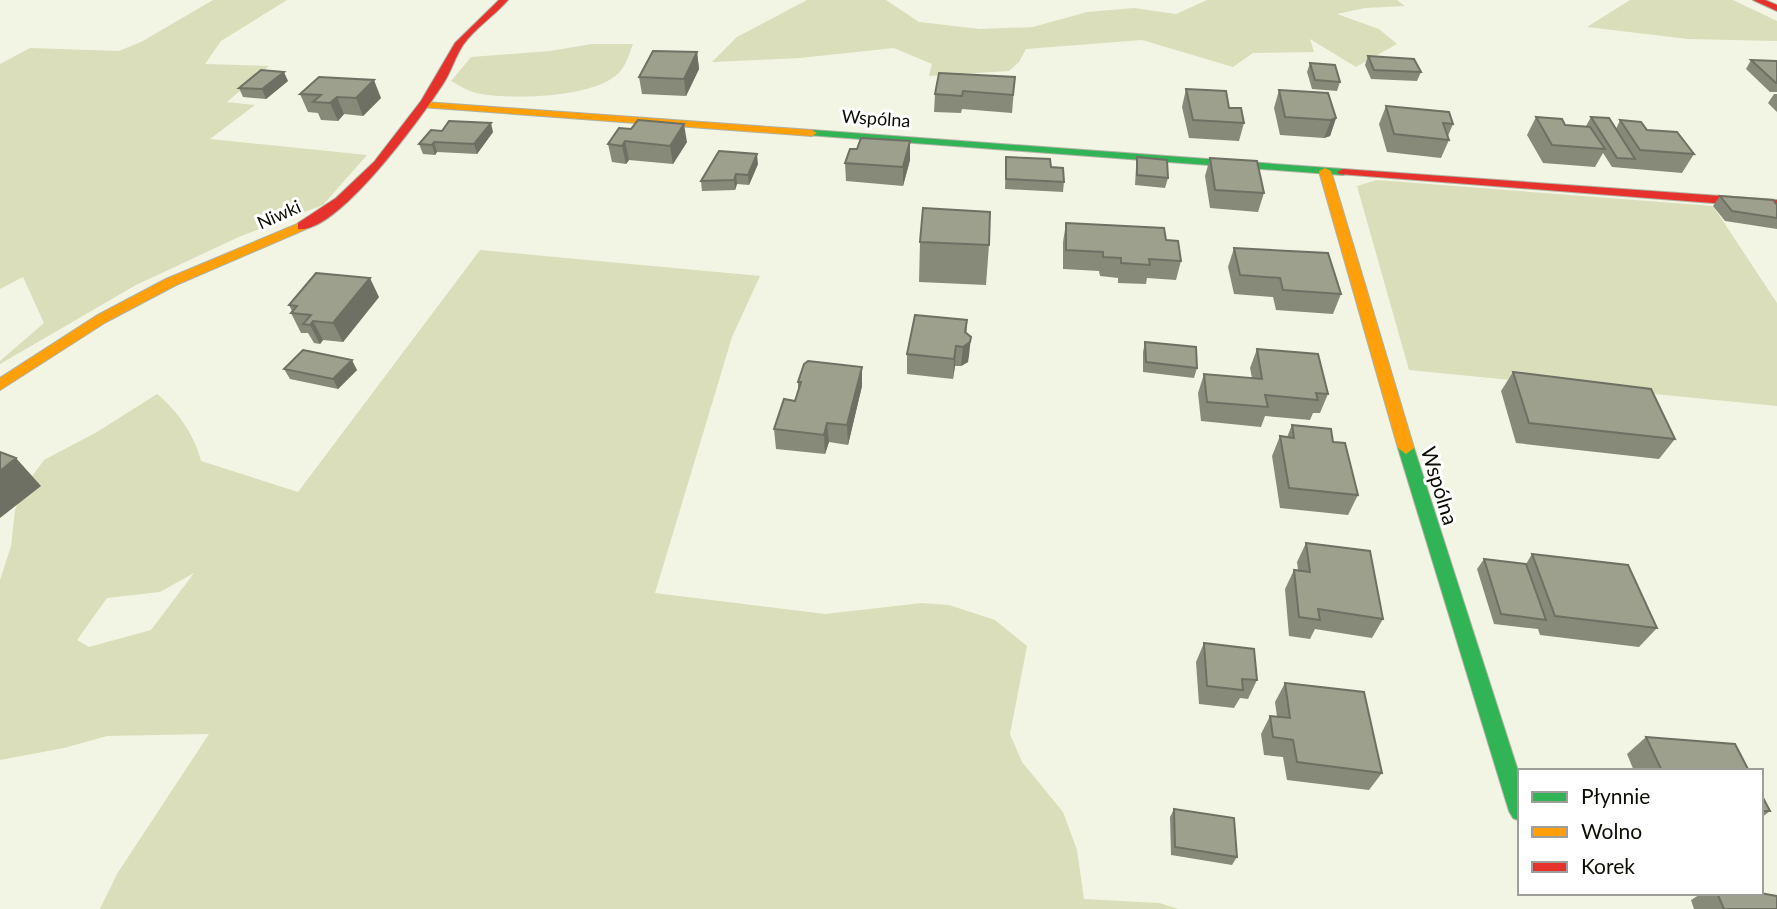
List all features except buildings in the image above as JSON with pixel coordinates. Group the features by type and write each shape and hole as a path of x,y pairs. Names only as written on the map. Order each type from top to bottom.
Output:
{"street":[{"name":"Niwki","path":"0,384 101,319 171,282 317,219 351,194 425,105 450,65 457,46 504,0"},
{"path":"1757,0 1777,8"},
{"name":"Wspólna","path":"425,105 1777,204"},
{"name":"Wspólna","path":"1325,171 1430,531 1518,805"}],"green space":[{"path":"213,0 287,0 221,41 205,64 269,66 227,102 255,105 210,139 367,155 323,205 241,236 136,285 0,364 0,361 44,323 23,277 0,289 0,64 30,48 119,51 141,42"},
{"path":"807,0 886,0 919,22 980,29 1033,27 1087,12 1134,8 1176,14 1207,0 1397,0 1405,6 1365,8 1337,14 1379,29 1397,44 1356,67 1310,39 1314,52 1253,53 1233,67 1142,40 1026,49 1019,62 1009,71 929,76 932,64 894,48 800,58 712,62 737,37"},
{"path":"1630,0 1733,0 1777,21 1777,41 1688,39 1587,27"},
{"path":"592,44 633,44 624,66 611,79 575,92 531,96 491,95 473,92 451,81 471,57 550,51"},
{"path":"1377,180 1713,206 1777,303 1777,406 1409,370 1357,186"},
{"path":"480,250 760,276 732,337 655,593 825,614 922,603 949,605 995,620 1027,646 1010,734 1022,762 1063,812 1077,850 1084,899 1159,903 1179,909 100,909 117,874 209,734 107,736 64,748 0,760 0,580 11,546 15,510 24,487 44,460 97,432 157,394 184,424 201,461 298,492","holes":["194,573 151,630 89,647 77,640 107,598 160,592"]}],"traffic: fast":[{"path":"812,133 1343,172"},
{"path":"1406,448 1518,805"}],"traffic: slow":[{"path":"425,105 812,133"},
{"path":"1325,171 1406,448"},
{"path":"0,385 101,319 171,282 302,226"}],"traffic: jam":[{"path":"302,226 340,201 378,164 426,102 458,45 504,0"},
{"path":"1757,0 1777,8"},
{"path":"1343,172 1777,204"}]}
